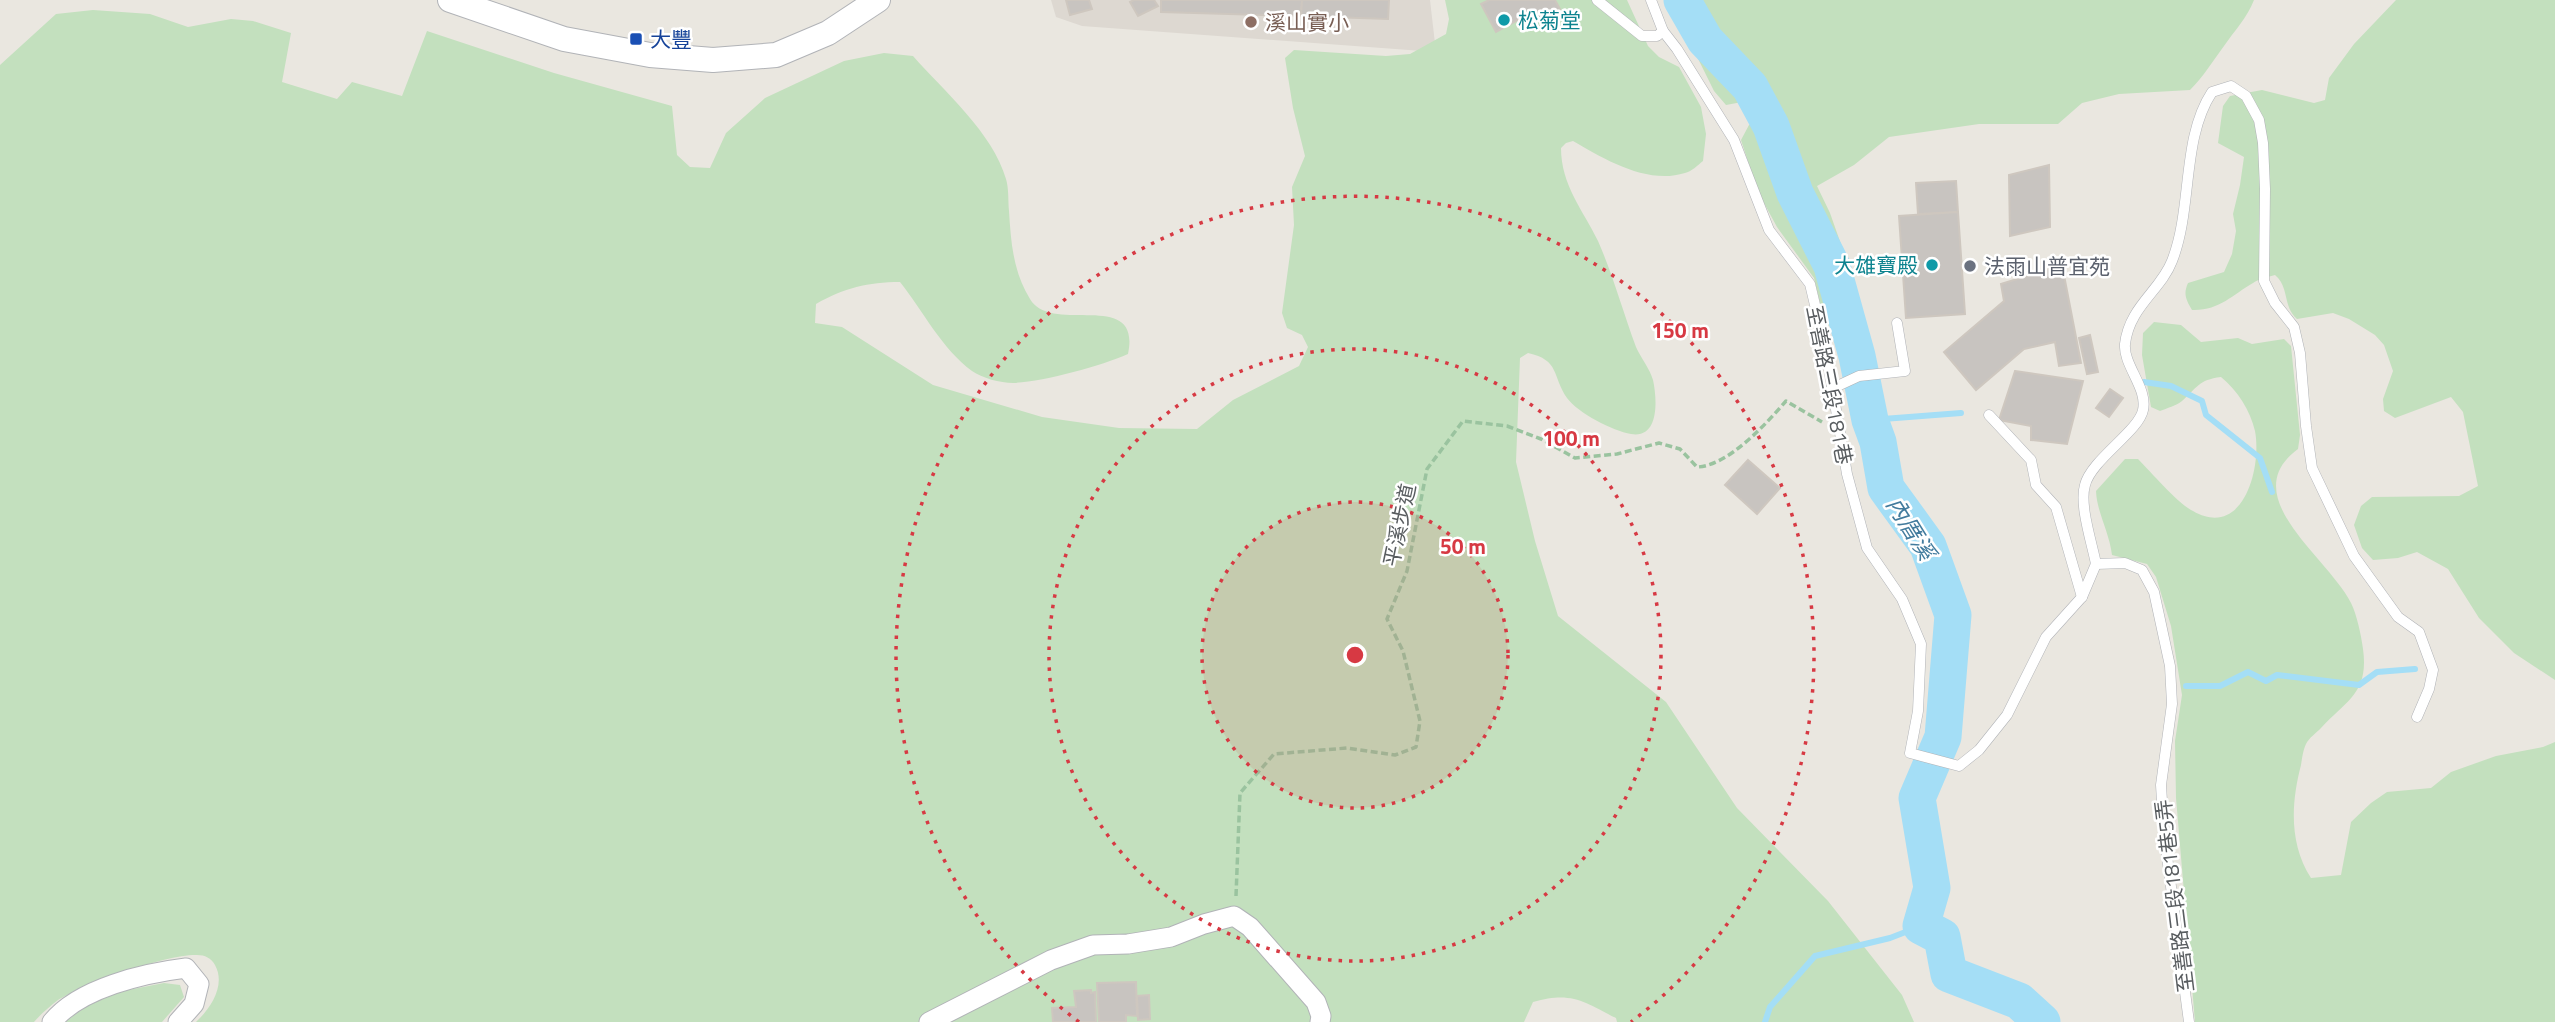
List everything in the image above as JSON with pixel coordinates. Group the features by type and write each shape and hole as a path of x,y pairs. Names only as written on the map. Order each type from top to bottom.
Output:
{"street":[{"path":"450,0 564,39 650,55 713,60 776,55 828,33 878,0"},
{"path":"929,1022 1061,956 1093,945 1128,944 1171,937 1234,916 1250,927 1316,1002 1321,1016 1320,1022"},
{"path":"52,1022 60,1012 89,994 151,972 186,968 199,984 194,1004 178,1022"}],"lane":[{"path":"1597,0 1642,36 1657,36 1663,31"},
{"name":"至善路三段181巷","path":"1651,0 1663,31 1734,140 1769,230 1810,284 1826,351 1847,474 1867,548 1902,599 1922,644 1918,711 1910,753 1959,766 1979,750 2007,715 2046,637 2082,597"},
{"path":"2082,597 2096,564 2084,502 2088,475 2135,423 2143,410 2124,346 2137,308 2171,264 2182,226 2194,139 2203,105 2212,92 2231,86 2246,96 2259,120 2266,189 2264,281 2275,303 2294,327 2300,353 2312,468 2354,555 2398,617 2419,632 2433,670 2429,690 2417,717"},
{"path":"1831,389 1859,376 1905,371 1897,323"},
{"path":"1989,415 2031,460 2036,485 2056,507 2082,597"},
{"name":"至善路三段181巷5弄","path":"2096,564 2125,563 2142,570 2154,592 2171,666 2172,704 2161,785 2163,822 2189,1022"}],"path":[{"name":"平溪步道","path":"1234,916 1240,793 1275,754 1347,748 1395,755 1416,747 1420,721 1404,651 1387,619 1407,571 1427,469 1463,421 1507,426 1541,439 1575,458 1617,454 1659,443 1680,449 1697,467 1712,467 1763,428 1786,401 1839,432"}],"shaded area":[{"name":"溪山實小","path":"1051,0 1430,0 1436,52 1082,26 1056,17"}],"green space":[{"path":"1445,0 1627,0 1648,46 1659,57 1679,67 1701,107 1706,134 1703,161 1687,172 1656,176 1626,168 1573,141 1561,148 1569,186 1598,241 1636,347 1652,376 1654,416 1652,424 1640,434 1631,434 1606,425 1572,404 1550,365 1538,356 1528,353 1520,358 1516,462 1535,541 1558,616 1666,702 1737,808 1828,901 1902,995 1914,1022 1617,1022 1616,1018 1585,1003 1557,997 1533,1002 1524,1022 196,1022 212,1003 219,980 212,960 197,955 166,959 87,986 58,1000 34,1022 0,1022 0,65 56,14 93,10 150,14 188,27 231,19 253,21 291,33 282,82 337,99 352,82 402,96 427,31 554,73 672,106 677,155 690,167 710,168 726,133 765,98 844,61 884,53 913,56 966,113 1000,162 1008,187 1014,256 1030,299 1041,309 1056,314 1109,317 1122,322 1129,334 1128,354 1055,377 1013,383 991,380 972,371 951,352 900,282 856,287 826,298 816,304 815,323 842,327 933,385 1042,417 1119,428 1197,429 1233,400 1299,366 1308,347 1302,335 1287,328 1282,313 1294,225 1292,187 1305,156 1293,108 1285,58 1294,50 1386,56 1410,54 1446,34 1449,19"},
{"path":"1669,0 2254,0 2241,24 2190,90 2119,94 2082,103 2058,124 1979,124 1889,137 1854,165 1817,186 1843,250 1855,330 1843,331 1828,325 1814,278 1777,227 1758,192 1741,140 1749,125 1771,109 1774,98 1771,90 1742,102 1726,105 1714,91"},
{"path":"2396,0 2555,0 2555,680 2514,653 2479,618 2448,569 2417,552 2398,558 2373,560 2362,548 2354,525 2361,506 2372,497 2459,496 2478,486 2463,412 2451,397 2395,418 2384,411 2383,399 2393,371 2384,345 2375,335 2349,319 2333,313 2297,319 2289,308 2283,285 2275,275 2255,282 2225,301 2202,310 2192,310 2186,297 2188,283 2224,272 2232,254 2236,231 2233,214 2244,157 2218,143 2223,106 2230,96 2262,90 2314,103 2325,100 2329,78 2354,44"},
{"path":"2154,322 2181,325 2201,342 2238,338 2252,344 2284,339 2291,346 2300,435 2298,449 2281,467 2276,486 2281,506 2292,526 2351,603 2360,631 2364,664 2363,676 2354,694 2309,740 2303,752 2295,794 2294,823 2299,851 2311,878 2341,875 2351,822 2387,792 2431,788 2451,772 2496,756 2555,742 2555,1022 2195,1022 2176,798 2175,741 2182,695 2171,626 2156,577 2147,564 2112,555 2096,491 2125,459 2138,459 2172,495 2193,511 2210,517 2225,516 2236,508 2245,496 2252,480 2256,446 2255,431 2247,408 2233,388 2221,377 2203,382 2174,406 2160,411 2151,407 2142,355 2143,333"},
{"path":"164,983 180,985 184,997 162,1022 65,1022 88,1005 123,991"}],"building":[{"path":"1066,0 1089,0 1092,9 1070,15"},
{"path":"1154,0 1158,6 1138,16 1130,2"},
{"path":"1161,0 1302,0 1301,16 1161,12"},
{"path":"1302,0 1389,0 1388,19 1301,16"},
{"name":"松菊堂","path":"1489,0 1555,0 1560,9 1531,24 1527,15 1496,32 1481,4"},
{"path":"2049,165 2050,227 2010,236 2009,175"},
{"path":"1956,181 1958,212 1918,214 1916,183"},
{"name":"大雄寶殿","path":"1958,212 1965,314 1906,318 1899,216"},
{"path":"2062,265 2081,363 2059,366 2055,342 2024,349 1976,390 1944,352 2004,301 2001,284"},
{"path":"2090,335 2098,372 2087,374 2079,338"},
{"path":"2015,371 2083,381 2067,444 2031,440 2031,426 1999,420"},
{"path":"2110,389 2123,398 2109,417 2096,408"},
{"path":"1748,460 1780,488 1757,514 1725,485"},
{"path":"1136,982 1137,1016 1126,1015 1126,1022 1099,1022 1097,983"},
{"path":"1091,990 1091,993 1095,992 1096,1022 1053,1022 1052,1008 1076,1007 1074,991"},
{"path":"1149,995 1150,1019 1138,1020 1137,996"}],"waterway":[{"name":"內厝溪","path":"1682,0 1705,40 1750,87 1771,126 1795,193 1832,266 1857,356 1870,420 1878,442 1886,488 1928,546 1953,615 1943,737 1917,798 1932,888 1921,926 1942,937 1949,974 2019,1001 2042,1022"},
{"path":"2144,382 2171,386 2202,401 2206,415 2260,458 2272,492"},
{"path":"1870,420 1961,413"},
{"path":"2186,686 2220,686 2248,672 2266,681 2277,675 2359,685 2377,672 2415,669"},
{"path":"1765,1022 1770,1007 1815,956 1890,938 1921,926"}],"place":[{"name":"松菊堂","path":"1504,20"},
{"name":"溪山實小","path":"1251,22"},
{"name":"大豐","path":"636,39"},
{"name":"大雄寶殿","path":"1932,265"},
{"name":"法雨山普宜苑","path":"1970,266"}]}
